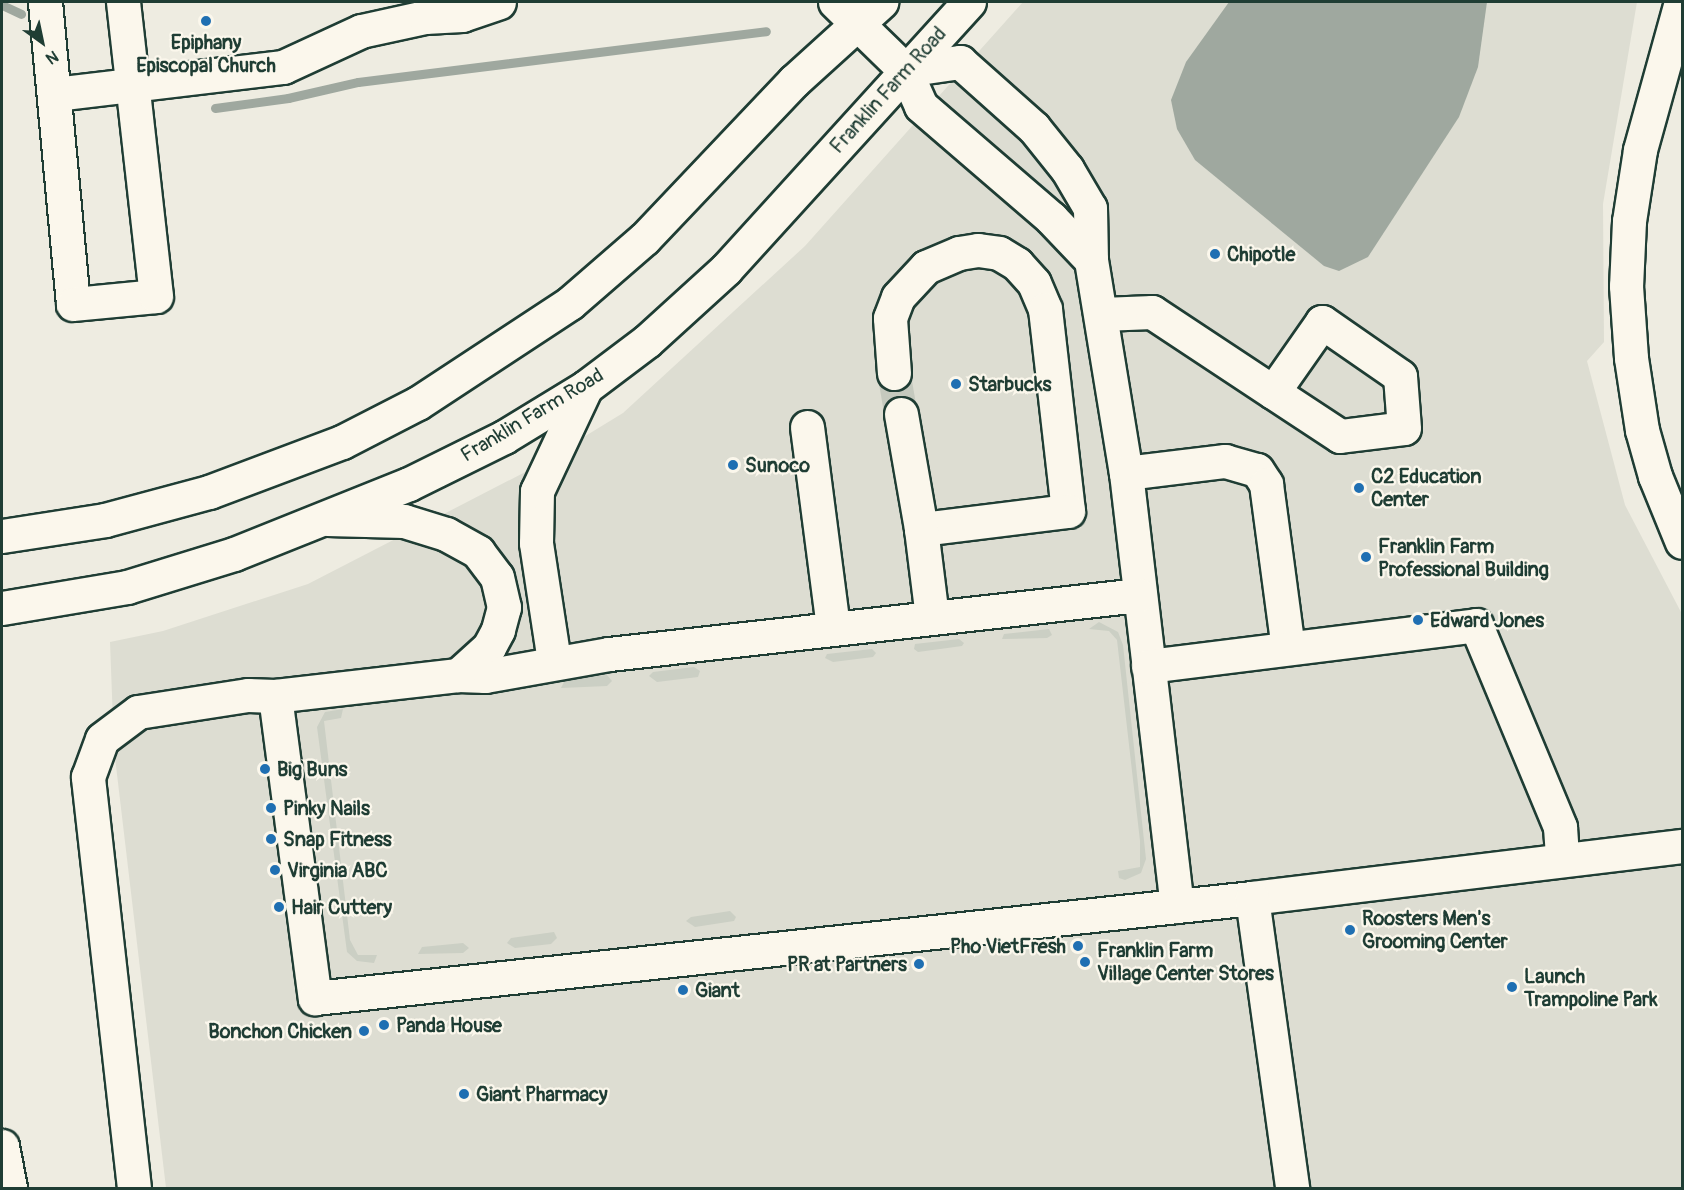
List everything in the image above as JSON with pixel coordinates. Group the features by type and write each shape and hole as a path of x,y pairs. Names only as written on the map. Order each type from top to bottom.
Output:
{"main road":[{"path":"45,2 73,304 156,296 123,2"},
{"path":"55,94 133,87 283,66 361,31 425,17 462,15 499,2"},
{"path":"2,536 105,520 208,492 342,442 418,403 570,303 644,239 794,81 846,13 881,2"},
{"name":"Franklin Farm Road","path":"2,608 127,587 234,554 327,519 504,437 586,387 647,340 726,269 969,2"},
{"path":"1681,2 1641,150 1629,221 1626,286 1631,358 1642,430 1655,476 1683,542"},
{"path":"846,13 905,70 921,106 1051,218 1091,260"},
{"path":"905,70 960,62 1034,129 1067,169 1090,208 1091,260 1102,314 1126,473 1177,906"},
{"path":"894,373 890,318 898,297 926,267 959,253 978,250 999,253 1017,264 1034,283 1045,309 1068,511 921,529"},
{"path":"1102,314 1152,312 1274,392"},
{"path":"554,661 536,543 537,492 586,387"},
{"path":"901,414 921,529 932,617"},
{"path":"807,428 833,628"},
{"path":"1126,473 1225,461 1257,470 1266,484 1288,648"},
{"path":"327,519 404,521 446,534 478,552 497,576 504,607 498,630 489,647 458,675"},
{"path":"134,1188 88,777 102,739 138,712 248,695 275,696 458,675 485,676 554,661 1139,595"},
{"path":"1148,666 1476,625 1560,827 1562,859"},
{"path":"275,696 315,998 1252,898 1683,846"},
{"path":"1252,898 1292,1188"},
{"path":"2,1146 10,1188"}],"shaded area":[{"path":"1023,2 1637,2 1603,204 1604,342 1587,361 1625,505 1682,614 1682,1188 166,1188 114,749 110,642 163,631 308,584 533,468 623,413 805,246"},
{"path":"1229,2 1487,2 1478,67 1459,117 1368,257 1339,271 1324,266 1195,160 1177,129 1171,100 1186,62"},
{"path":"1099,622 1118,632 1123,645 1146,859 1141,873 1125,880 1119,878 1118,871 1140,867 1140,841 1117,640 1109,631 1089,629"},
{"path":"1049,629 1052,635 1047,638 1002,639 1004,634"},
{"path":"959,639 964,643 962,646 918,652 914,649 915,644"},
{"path":"872,649 876,653 873,657 833,662 825,658 827,654"},
{"path":"694,667 700,671 698,677 657,682 649,676 653,672"},
{"path":"607,675 612,681 607,686 561,688 565,680"},
{"path":"343,709 341,718 324,721 350,940 358,955 377,955 374,963 357,961 347,952 317,727 325,712"},
{"path":"730,911 736,917 734,921 695,927 686,921 691,917"},
{"path":"554,932 557,938 551,944 515,948 507,943 511,938"},
{"path":"463,943 469,948 463,953 418,954 422,947"}],"waterway":[{"path":"2,5 21,14"},
{"path":"215,108 288,98 358,82 766,31"}],"tunnel":[{"path":"894,373 901,414"}],"place":[{"name":"Epiphany Episcopal Church","path":"206,21"},
{"name":"Chipotle","path":"1215,254"},
{"name":"Starbucks","path":"956,384"},
{"name":"Sunoco","path":"733,465"},
{"name":"C2 Education Center","path":"1359,488"},
{"name":"Franklin Farm Professional Building","path":"1366,557"},
{"name":"Edward Jones","path":"1418,620"},
{"name":"Big Buns","path":"265,769"},
{"name":"Pinky Nails","path":"271,808"},
{"name":"Snap Fitness","path":"271,839"},
{"name":"Virginia ABC","path":"275,870"},
{"name":"Hair Cuttery","path":"279,907"},
{"name":"Roosters Men's Grooming Center","path":"1350,930"},
{"name":"Pho VietFresh","path":"1078,946"},
{"name":"Franklin Farm Village Center Stores","path":"1085,962"},
{"name":"PR at Partners","path":"919,964"},
{"name":"Launch Trampoline Park","path":"1512,987"},
{"name":"Giant","path":"683,990"},
{"name":"Panda House","path":"384,1025"},
{"name":"Bonchon Chicken","path":"364,1031"},
{"name":"Giant Pharmacy","path":"464,1094"}]}
